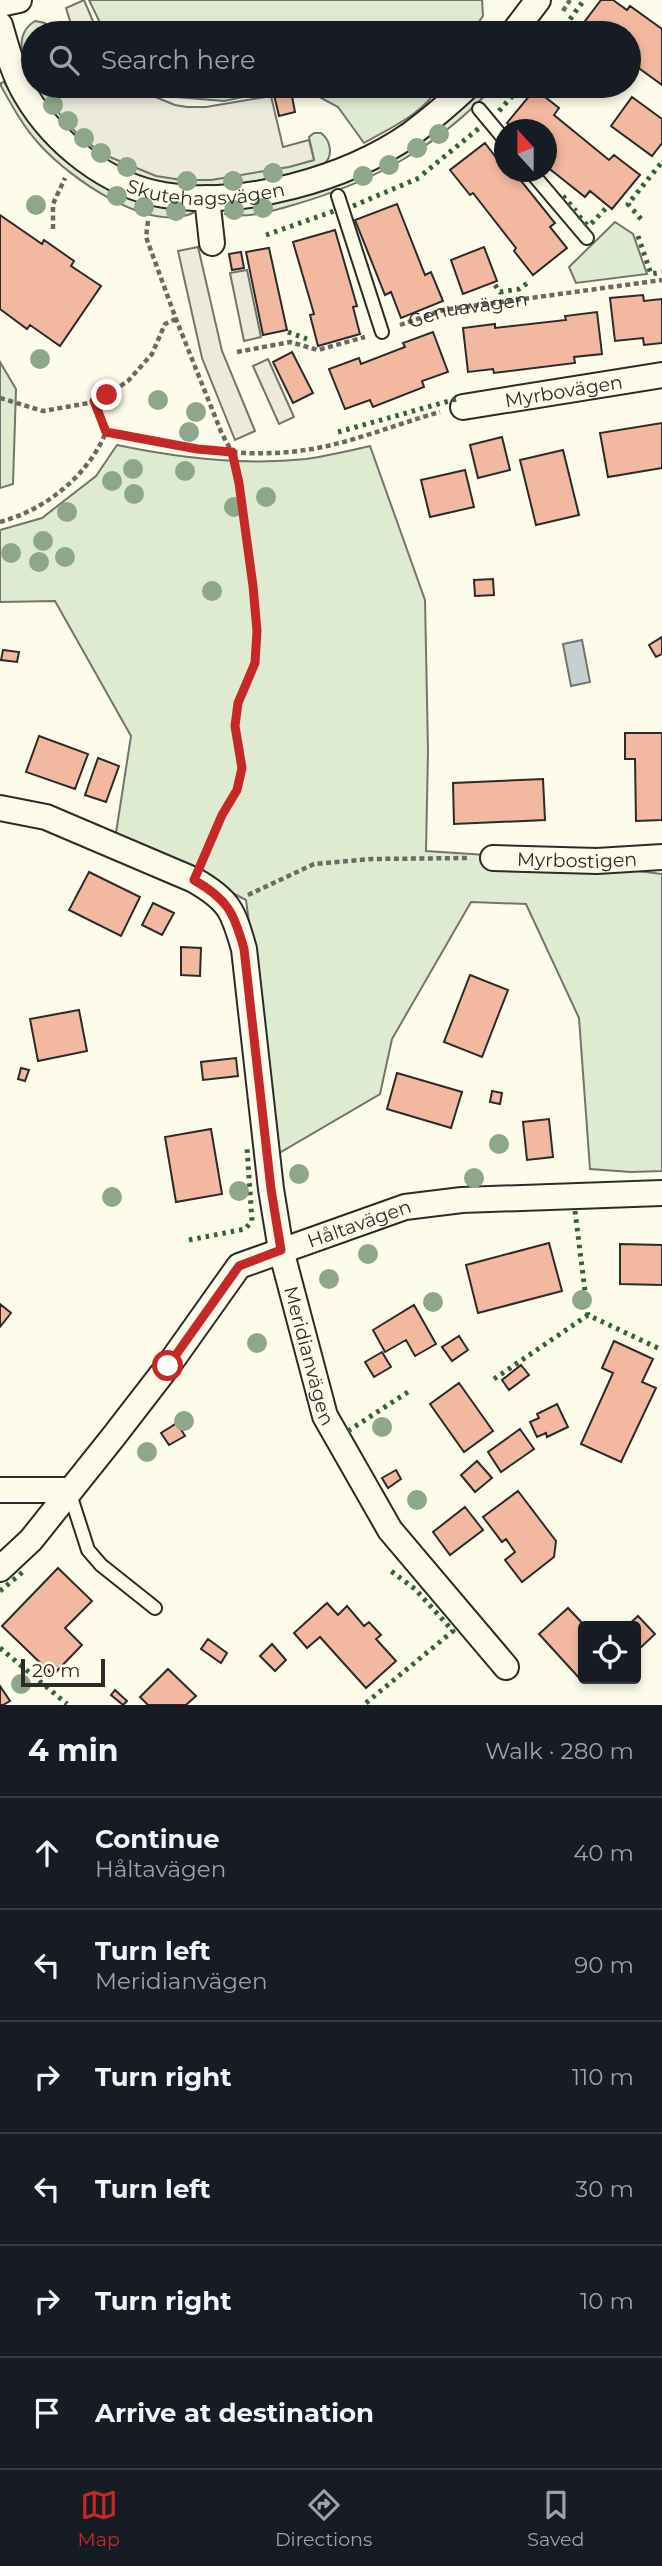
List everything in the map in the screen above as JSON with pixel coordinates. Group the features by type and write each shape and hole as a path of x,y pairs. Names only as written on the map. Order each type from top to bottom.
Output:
{"street":[{"path":"0,4 19,0"},
{"path":"522,21 538,0"},
{"name":"Skutehagsvägen","path":"0,25 21,85"},
{"name":"Skutehagsvägen","path":"28,98 43,120 76,154 119,180 162,195 207,198 249,195 348,168 410,134 454,98"},
{"path":"207,198 212,243"},
{"name":"Myrbovägen","path":"463,407 662,375"},
{"path":"0,808 46,817 194,880 214,892 229,906"},
{"name":"Myrbostigen","path":"493,858 597,861 662,857"},
{"name":"Meridianvägen","path":"229,906 244,949 271,1189 281,1250 325,1416 390,1531 506,1667"},
{"name":"Håltavägen","path":"0,1569 31,1540 160,1376 239,1266 405,1207 462,1200 662,1194"},
{"path":"0,1490 68,1490"}],"lane":[{"path":"479,109 494,126"},
{"path":"539,182 587,238"},
{"path":"338,196 382,332"},
{"path":"68,1490 88,1550 101,1565 155,1608"}],"path":[{"path":"53,229 53,204 65,178"},
{"path":"148,221 146,237 176,319 232,452 239,483 257,631 255,663 238,703 235,726 242,768 237,790 222,815 194,880"},
{"name":"Genuavägen","path":"237,352 290,342 318,350 382,332 443,310 662,279"},
{"path":"0,398 43,411 94,401 128,380 152,354 165,324 176,319"},
{"path":"0,522 21,516 48,502 76,476 99,449 106,432 94,401"},
{"path":"106,432 197,449 260,454 318,448 382,432 423,416 463,407"},
{"path":"229,906 268,884 314,864 372,859 493,858"}],"green space":[{"path":"89,0 482,0 483,16 479,21 99,21"},
{"path":"4,82 40,135 193,209 193,213 174,217 154,215 132,209 89,186 53,158 34,138 1,86"},
{"path":"41,98 80,98 288,167 314,160 309,137 314,133 324,136 330,153 323,165 247,183 220,186 167,184 142,179 117,169 71,134"},
{"path":"188,98 238,98 224,101"},
{"path":"321,98 431,98 416,112 364,143 338,107"},
{"path":"472,98 483,98 427,144 377,173 322,196 277,210 250,215 225,214 229,208 442,125"},
{"path":"615,222 633,234 647,274 576,283 569,267"},
{"path":"0,362 16,389 13,484 0,488"},
{"path":"117,445 187,457 259,462 306,459 370,446 425,600 428,751 426,851 533,858 662,874 662,1171 590,1169 579,1018 526,904 471,902 392,1039 380,1094 274,1156 270,1082 246,900 116,833 131,736 55,601 0,602 0,530 42,518 96,476"}],"shaded area":[{"path":"84,0 93,21 70,21 66,8"},
{"path":"50,98 158,98 175,105 206,107 271,98 283,147 309,140 314,160 289,167 211,180 182,180 156,176 105,155 80,137"},
{"path":"198,247 222,351 255,431 235,440 202,358 178,251"},
{"path":"247,270 261,337 244,341 230,273"},
{"path":"268,359 294,417 279,424 253,366"},
{"path":"582,640 590,682 571,686 563,644"}],"building":[{"path":"601,0 613,0 627,10 630,6 662,29 662,85 641,70 641,21 585,21"},
{"path":"275,98 292,98 295,112 279,116"},
{"path":"528,98 546,98 559,108 554,115 609,160 614,155 640,175 612,209 590,191 585,197 557,175 557,119 510,119"},
{"path":"633,98 662,119 662,143 652,156 611,126"},
{"path":"485,143 494,155 494,182 522,182 555,223 550,227 567,248 533,275 514,251 516,248 473,193 470,195 450,170"},
{"path":"397,204 425,275 431,272 443,301 401,318 391,292 385,295 355,220"},
{"path":"0,215 42,244 44,240 74,261 71,266 101,286 60,346 30,325 27,329 0,309"},
{"path":"335,230 357,306 353,307 360,334 318,346 310,315 314,314 293,242"},
{"path":"484,247 497,281 463,294 451,260"},
{"path":"269,248 287,330 263,335 246,252"},
{"path":"241,252 244,268 232,270 229,254"},
{"path":"643,295 644,301 662,299 662,343 644,345 643,338 615,341 610,298"},
{"path":"597,312 602,354 574,357 575,363 494,373 493,369 468,372 463,328 495,324 495,328 566,320 565,316"},
{"path":"433,332 448,372 422,381 424,387 373,407 370,400 345,409 329,369 359,358 361,364 405,347 403,343"},
{"path":"292,352 313,393 293,403 273,362"},
{"path":"662,423 662,468 608,477 600,433"},
{"path":"502,437 510,470 478,478 470,445"},
{"path":"563,450 579,515 536,525 520,460"},
{"path":"465,470 474,507 430,517 421,480"},
{"path":"493,579 494,595 475,596 474,580"},
{"path":"662,637 662,654 656,657 649,645"},
{"path":"3,650 19,652 17,662 1,660"},
{"path":"625,733 662,733 662,820 636,821 635,759 625,759"},
{"path":"39,736 88,754 75,789 26,772"},
{"path":"98,758 119,766 106,802 85,795"},
{"path":"543,779 545,820 454,824 453,783"},
{"path":"89,872 140,897 121,936 69,910"},
{"path":"153,903 174,913 162,935 142,925"},
{"path":"181,947 201,948 200,976 181,975"},
{"path":"470,975 508,990 482,1057 444,1042"},
{"path":"79,1010 87,1051 38,1061 30,1019"},
{"path":"236,1058 238,1076 203,1080 201,1062"},
{"path":"21,1068 29,1070 25,1081 18,1079"},
{"path":"397,1073 462,1092 451,1128 387,1109"},
{"path":"492,1091 502,1093 500,1104 490,1102"},
{"path":"549,1119 553,1157 527,1160 523,1122"},
{"path":"211,1129 222,1194 176,1202 165,1137"},
{"path":"549,1243 562,1291 478,1313 466,1265"},
{"path":"620,1244 662,1245 662,1285 620,1284"},
{"path":"0,1304 11,1313 0,1327"},
{"path":"414,1305 436,1344 415,1356 406,1340 385,1352 373,1330"},
{"path":"459,1336 468,1350 452,1361 442,1347"},
{"path":"614,1341 653,1359 642,1382 656,1388 621,1462 581,1444 613,1373 602,1368"},
{"path":"382,1352 391,1367 374,1377 365,1362"},
{"path":"521,1365 529,1375 509,1390 502,1380"},
{"path":"459,1383 493,1431 464,1452 430,1404"},
{"path":"557,1404 568,1427 547,1437 546,1433 537,1437 530,1422 539,1418 537,1414"},
{"path":"177,1423 185,1436 169,1445 161,1433"},
{"path":"520,1429 534,1449 501,1472 488,1452"},
{"path":"477,1461 492,1478 475,1492 461,1475"},
{"path":"396,1470 401,1479 388,1488 382,1478"},
{"path":"518,1491 556,1541 554,1557 522,1582 505,1560 515,1552 506,1539 502,1542 483,1517"},
{"path":"465,1507 483,1530 450,1555 433,1532"},
{"path":"58,1568 92,1601 65,1628 82,1645 53,1675 2,1626"},
{"path":"327,1603 338,1615 347,1606 364,1626 369,1622 381,1635 376,1639 396,1661 366,1688 320,1637 307,1648 294,1633"},
{"path":"568,1608 580,1621 578,1621 578,1677 539,1634"},
{"path":"638,1616 655,1634 641,1647 641,1621 632,1621"},
{"path":"208,1639 227,1653 221,1663 201,1649"},
{"path":"272,1644 286,1660 275,1671 260,1656"},
{"path":"168,1669 196,1696 186,1705 148,1705 140,1697"},
{"path":"0,1686 10,1701 3,1705 0,1705"},
{"path":"115,1690 127,1701 123,1705 111,1695"}],"hedge":[{"path":"569,21 584,0"},
{"path":"499,111 510,98"},
{"path":"423,174 483,125"},
{"path":"641,219 628,204 662,162"},
{"path":"353,206 419,178"},
{"path":"563,196 576,211"},
{"path":"579,216 590,225 607,207"},
{"path":"266,235 337,210"},
{"path":"638,236 651,274 662,272"},
{"path":"495,285 500,292 519,289 529,282"},
{"path":"288,332 307,339"},
{"path":"338,432 460,398"},
{"path":"189,1240 245,1229 252,1221 247,1148"},
{"path":"575,1211 588,1315 662,1350"},
{"path":"494,1379 588,1315"},
{"path":"348,1431 411,1390"},
{"path":"0,1591 24,1571"},
{"path":"366,1703 453,1631 415,1589 391,1571"},
{"path":"0,1648 67,1704"}],"route":[{"path":"107,395 94,401 106,432 197,449 232,452 239,483 257,631 255,663 238,703 235,726 242,768 237,790 222,815 194,880 214,892 229,906 244,949 271,1189 281,1250 239,1266 168,1366"}]}
